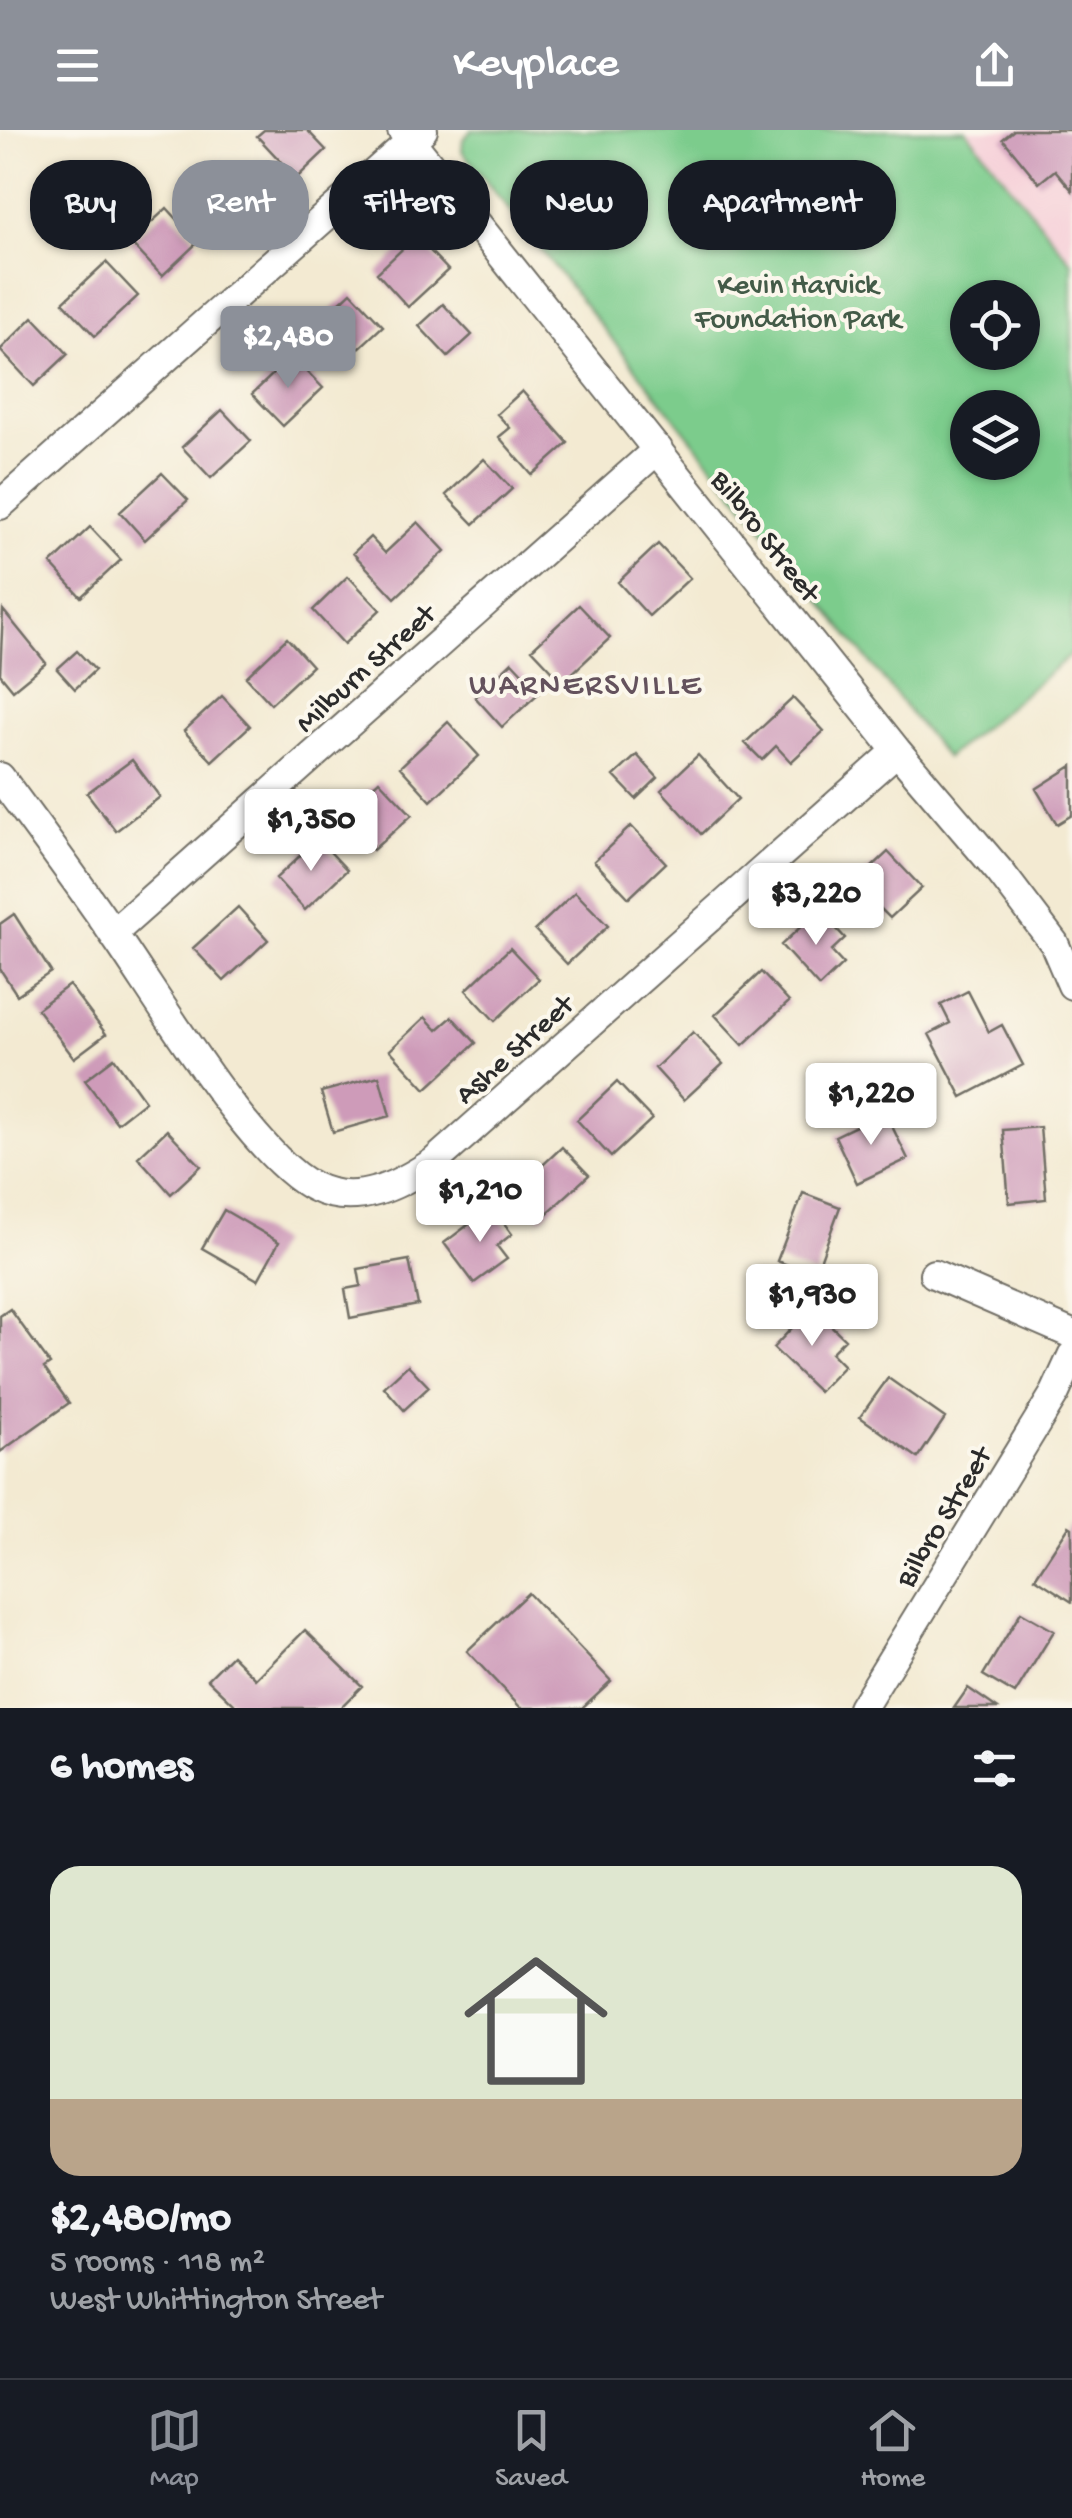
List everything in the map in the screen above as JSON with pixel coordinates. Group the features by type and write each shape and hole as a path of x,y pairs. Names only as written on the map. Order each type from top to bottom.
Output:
{"street":[{"name":"Bilbro Street","path":"412,133 896,751 1063,938 1072,985"},
{"path":"0,506 412,133"},
{"name":"Milburn Street","path":"113,933 658,448"},
{"name":"Ashe Street","path":"0,777 227,1099 288,1171 316,1189 350,1194 394,1188 434,1162 896,751"},
{"path":"934,1274 1072,1334"},
{"name":"Bilbro Street","path":"862,1708 1054,1393 1072,1356"}],"shaded area":[{"path":"966,130 1072,130 1072,263"}],"green space":[{"name":"Kevin Harvick Foundation Park","path":"472,130 966,130 1072,263 1072,654 946,758 541,250 648,250 648,160 510,160 510,211 490,186 490,160 469,160 462,151 463,139"}],"building":[{"path":"264,130 307,130 326,150 309,166 309,160 279,160 257,136"},
{"path":"1014,130 1072,130 1072,190 1055,170 1039,183 1003,139"},
{"path":"167,208 172,213 172,250 190,250 162,276 138,250 152,250 152,222"},
{"path":"401,250 429,250 448,270 408,307 377,273"},
{"path":"106,262 138,296 95,336 63,302"},
{"path":"351,292 383,326 343,363 311,329"},
{"path":"443,304 472,335 448,357 419,326"},
{"path":"33,317 68,354 34,386 0,350"},
{"path":"292,356 323,388 283,426 252,394"},
{"path":"522,391 568,443 532,475 499,437 510,428 497,414"},
{"path":"222,410 251,441 211,478 182,447"},
{"path":"484,459 512,489 474,524 446,495"},
{"path":"162,473 188,500 145,540 120,512"},
{"path":"418,522 445,551 395,598 353,553 370,537 385,553"},
{"path":"90,527 121,560 81,597 51,564"},
{"path":"658,544 690,578 649,616 618,582"},
{"path":"348,576 380,610 344,644 313,610"},
{"path":"579,605 610,638 563,682 532,649"},
{"path":"3,610 46,663 13,690 0,674"},
{"path":"287,638 312,666 271,704 246,677"},
{"path":"77,651 95,670 75,689 57,669"},
{"path":"512,662 540,692 502,727 475,697"},
{"path":"222,696 250,726 212,761 184,731"},
{"path":"793,698 824,731 791,762 776,746 762,760 745,743"},
{"path":"448,722 479,756 431,801 400,767"},
{"path":"637,755 658,778 636,799 614,776"},
{"path":"698,755 738,799 701,834 661,790"},
{"path":"132,760 160,797 116,831 87,793"},
{"path":"1072,766 1072,815 1057,824 1036,789"},
{"path":"379,780 412,815 373,850 341,815"},
{"path":"631,826 666,863 629,898 594,861"},
{"path":"318,839 347,870 305,910 276,878"},
{"path":"888,852 922,888 890,918 880,908 867,920 843,894"},
{"path":"575,892 608,926 567,964 535,930"},
{"path":"238,907 268,940 224,981 193,948"},
{"path":"819,910 845,938 831,951 843,964 819,987 781,945"},
{"path":"14,914 51,972 17,995 0,969 0,924"},
{"path":"510,948 539,979 495,1021 466,990"},
{"path":"761,972 789,1002 743,1045 715,1015"},
{"path":"69,985 106,1034 74,1058 37,1009"},
{"path":"968,991 989,1032 1002,1025 1023,1065 962,1097 929,1034 950,1023 941,1005"},
{"path":"425,1017 437,1030 452,1017 476,1043 426,1089 390,1050"},
{"path":"693,1032 723,1064 684,1100 655,1068"},
{"path":"114,1058 145,1101 117,1123 85,1080"},
{"path":"379,1076 390,1116 333,1132 321,1092"},
{"path":"617,1082 652,1119 611,1157 577,1120"},
{"path":"885,1112 908,1159 857,1183 835,1136"},
{"path":"1040,1127 1046,1199 1009,1203 1003,1130"},
{"path":"167,1130 201,1166 171,1194 138,1157"},
{"path":"562,1147 589,1175 541,1219 515,1191"},
{"path":"803,1193 840,1207 815,1275 777,1261"},
{"path":"492,1207 512,1234 497,1246 507,1259 474,1283 444,1243"},
{"path":"224,1210 279,1242 258,1280 202,1248"},
{"path":"409,1260 418,1305 350,1318 345,1289 361,1286 358,1269"},
{"path":"812,1307 845,1339 831,1353 844,1366 819,1392 773,1348"},
{"path":"10,1309 50,1364 44,1368 69,1403 0,1452 0,1316"},
{"path":"408,1365 429,1387 404,1410 384,1387"},
{"path":"888,1378 945,1418 918,1458 860,1417"},
{"path":"1069,1526 1072,1528 1072,1602 1035,1578"},
{"path":"528,1593 611,1681 582,1708 521,1708 467,1651"},
{"path":"1021,1612 1054,1631 1015,1694 983,1675"},
{"path":"305,1630 362,1686 340,1708 230,1708 234,1704 208,1679 232,1655 256,1679"},
{"path":"968,1688 997,1708 954,1708"}],"district":[{"name":"WARNERSVILLE","path":"586,682"}]}
